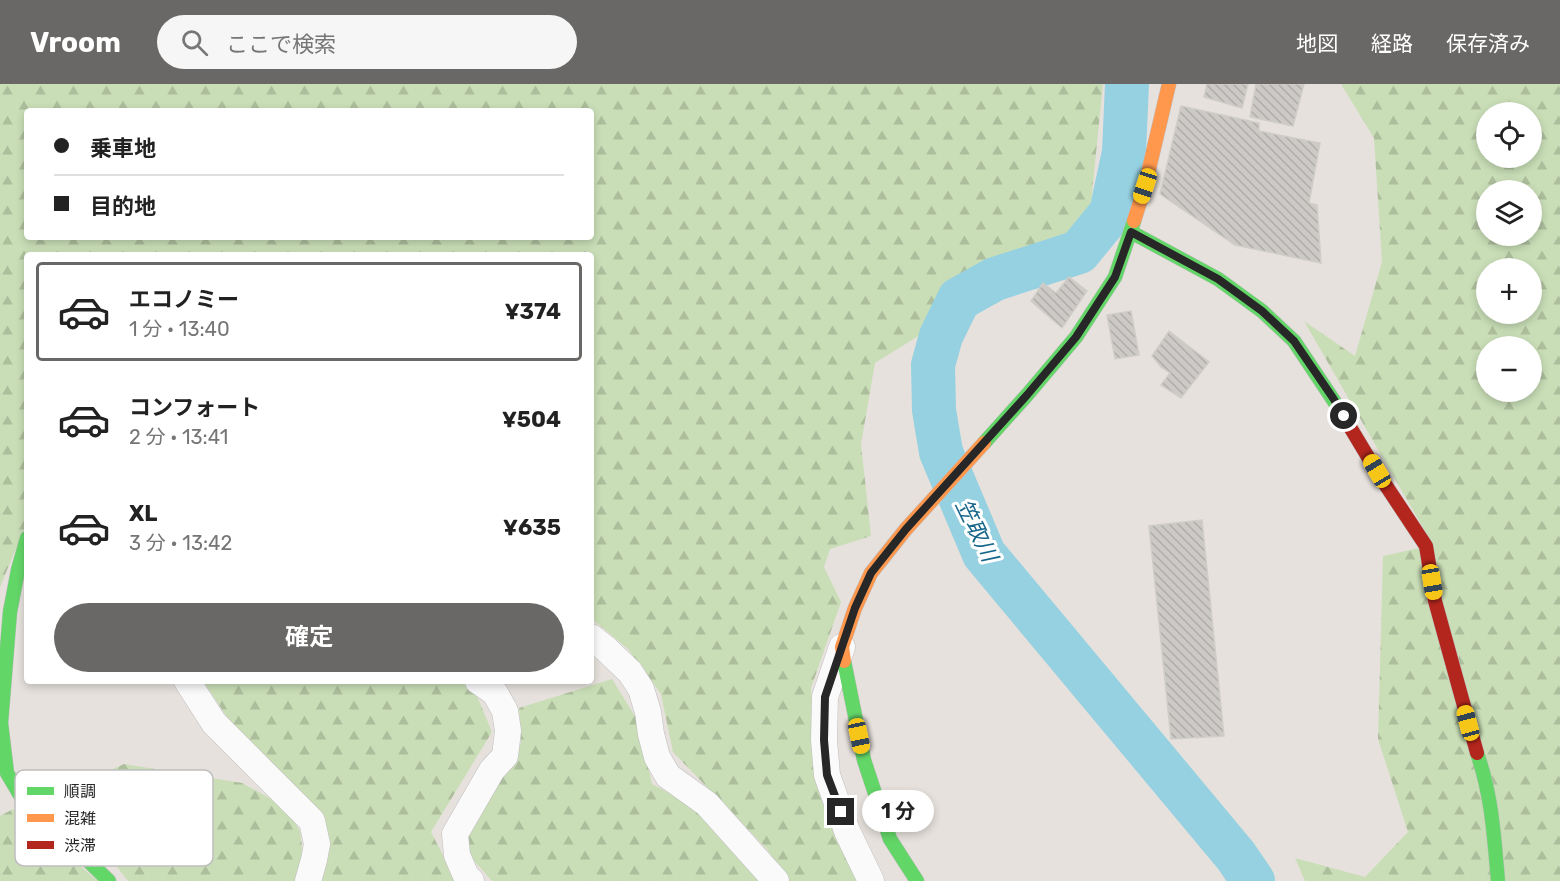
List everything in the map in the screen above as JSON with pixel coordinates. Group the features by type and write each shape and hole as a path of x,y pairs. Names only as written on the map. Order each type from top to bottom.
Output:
{"street":[{"path":"871,881 848,831 827,775 824,740 825,697 855,608 871,573 906,529 1076,337 1115,277 1145,186 1169,84"},
{"path":"1131,232 1218,279 1262,311 1294,341 1333,398 1426,546 1435,601 1473,743 1485,777 1491,808 1498,881"},
{"path":"15,787 7,773 2,723 10,612 24,549"},
{"path":"594,639 630,672 641,689 657,757 668,776 707,804 776,881"},
{"path":"842,646 864,760 890,839 917,881"},
{"path":"189,684 214,723 312,821 317,844 308,881"},
{"path":"471,881 466,876 458,855 455,834 492,770 504,756 508,731 505,711 495,693 482,684"},
{"path":"93,866 109,881"}],"green space":[{"path":"0,84 1103,84 1087,242 1023,271 875,363 861,444 871,536 830,549 824,567 841,602 811,688 817,784 864,881 788,881 767,849 673,752 661,694 628,649 594,621 594,252 24,252 24,529 0,587"},
{"path":"1341,84 1560,84 1560,881 1305,881 1295,858 1365,877 1408,832 1378,739 1383,556 1433,545 1304,321 1355,356 1382,262 1374,138"},
{"path":"612,679 639,723 652,784 704,812 763,881 492,881 461,846 521,743 519,708"},
{"path":"205,684 464,684 477,696 492,732 431,832 451,871 461,881 320,881 328,856 322,816 233,726"},
{"path":"124,764 161,770 111,770"},
{"path":"213,778 242,783 286,807 300,831 304,862 302,881 128,881 116,866 213,866"},
{"path":"13,809 15,811 15,866 80,866 98,881 0,881 0,816"}],"building":[{"path":"1207,84 1248,84 1242,108 1204,97"},
{"path":"1256,84 1304,84 1293,126 1250,117"},
{"path":"1181,106 1259,123 1259,131 1320,143 1309,203 1317,205 1321,263 1235,245 1160,194"},
{"path":"1069,277 1087,291 1062,328 1031,301 1043,283 1056,293"},
{"path":"1131,311 1139,355 1115,359 1107,315"},
{"path":"1169,331 1209,362 1181,398 1161,385 1170,373 1161,367 1152,356"},
{"path":"1202,520 1224,736 1171,739 1149,526"}],"waterway":[{"name":"笠取川","path":"1127,84 1124,152 1111,213 1079,252 995,279 959,299 941,336 933,365 934,410 941,452 984,554 1236,856 1253,881"}],"traffic: fast":[{"path":"984,443 1076,337 1115,277 1134,221"},
{"path":"1131,232 1218,279 1262,311 1294,341 1338,407"},
{"path":"15,787 7,773 1,723 10,612 24,549"},
{"path":"844,661 864,760 890,839 917,881"},
{"path":"1477,753 1489,801 1498,881"},
{"path":"93,866 109,881"}],"traffic: slow":[{"path":"1134,221 1145,186 1169,84"},
{"path":"844,661 842,647 855,608 871,573 906,529 984,443"}],"traffic: jam":[{"path":"1338,407 1377,472 1426,546 1435,601 1477,753"}],"route":[{"path":"841,812 827,775 824,740 825,697 855,608 871,573 906,529 1076,337 1115,277 1131,232 1218,279 1262,311 1294,341 1344,416"}]}
